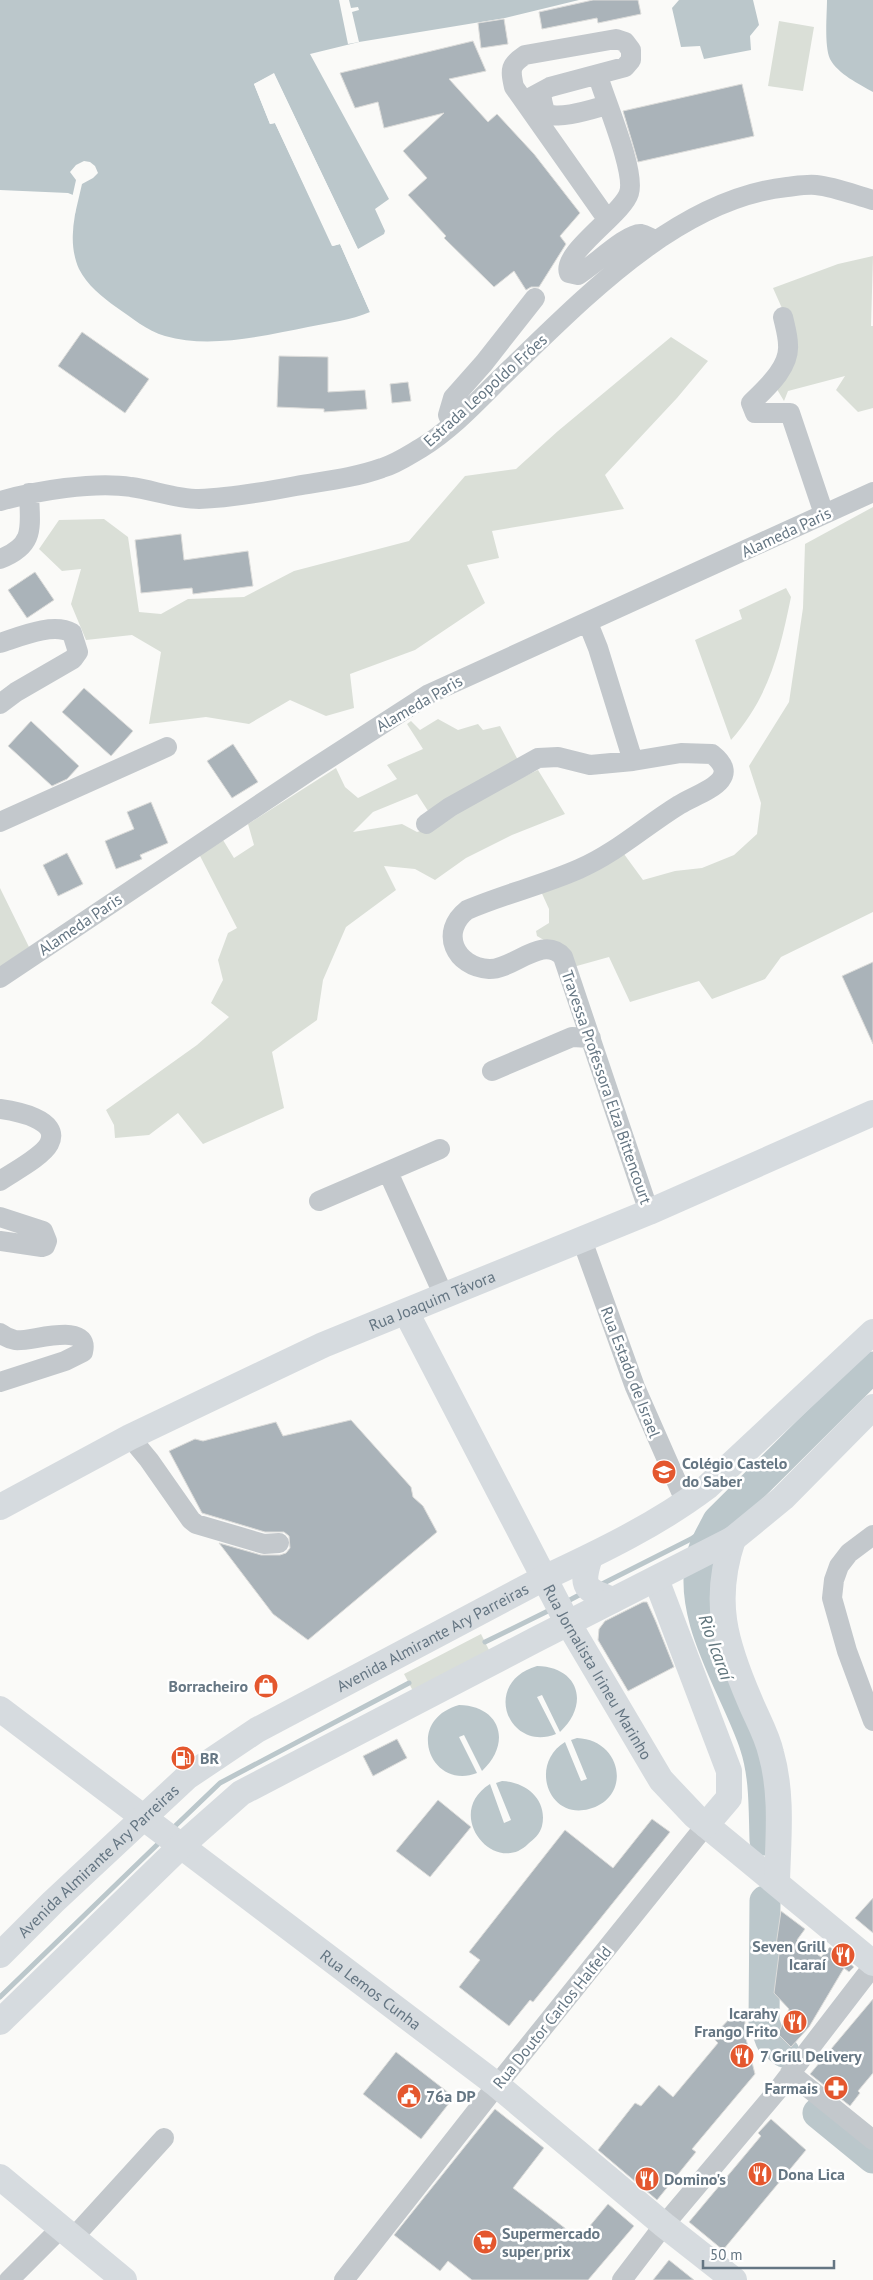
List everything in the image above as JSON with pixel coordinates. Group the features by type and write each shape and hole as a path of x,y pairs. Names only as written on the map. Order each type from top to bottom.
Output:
{"main road":[{"name":"Rua Joaquim Távora","path":"0,1507 130,1437 323,1345 649,1212 873,1112"},
{"name":"Rua Jornalista Irineu Marinho","path":"406,1312 566,1619 653,1768 680,1802 873,1964"},
{"name":"Avenida Almirante Ary Parreiras","path":"0,1955 162,1832 224,1807 255,1784 566,1619 596,1582 707,1487 873,1332"},
{"name":"Avenida Almirante Ary Parreiras","path":"0,2022 162,1832 187,1777 257,1730 546,1581 596,1582 667,1573 722,1545 783,1498 873,1407"},
{"path":"722,1545 726,1562 721,1600 724,1622 740,1678 771,1751 776,1774 776,1882"},
{"path":"667,1573 674,1631 729,1771 729,1798 706,1825"},
{"name":"Rua Lemos Cunha","path":"0,1709 497,2085 664,2225 734,2280"},
{"path":"0,2177 124,2280"}],"street":[{"path":"532,96 625,67 631,60 630,50 626,42 616,39 525,55 514,62 510,73 514,87 532,96 550,116 561,116 607,105"},
{"path":"598,76 629,172 630,192 625,203 607,219 568,263 569,273 578,274 588,269 627,238 636,234 656,240"},
{"path":"532,96 607,219"},
{"name":"Estrada Leopoldo Fróes","path":"0,501 29,493 74,488 129,486 198,499 252,494 351,476 382,468 427,444 452,424 553,328 656,240 706,210 765,190 816,185 873,200"},
{"path":"452,424 448,415 453,398 484,363 535,298"},
{"path":"783,317 789,347 782,367 769,385 750,404 755,413 790,413 824,514"},
{"name":"Alameda Paris","path":"0,978 311,770 429,694 873,492"},
{"path":"0,560 15,553 28,537 30,528 29,493"},
{"path":"588,623 598,648 633,761"},
{"path":"0,643 49,629 67,630 72,633 78,652 73,659 16,692 0,704"},
{"path":"0,822 167,747"},
{"name":"Travessa Professora Elza Bittencourt","path":"426,824 450,807 538,758 558,757 590,765 633,761 681,753 712,754 718,759 725,772 723,778 713,787 679,804 604,857 579,869 468,910 459,917 453,927 454,946 461,956 480,967 500,968 542,949 558,951 568,968 649,1212"},
{"path":"492,1071 572,1037 592,1038"},
{"path":"0,1110 22,1112 39,1120 49,1128 51,1134 50,1143 43,1150 0,1181"},
{"path":"320,1201 440,1149"},
{"path":"388,1172 444,1296"},
{"path":"0,1217 43,1230 47,1241 45,1246 42,1247 0,1241"},
{"name":"Rua Estado de Israel","path":"582,1240 635,1387 686,1503"},
{"path":"0,1333 14,1340 66,1334 76,1336 82,1340 84,1347 83,1352 65,1361 0,1382"},
{"path":"130,1437 149,1460 191,1520 196,1524 264,1544 279,1542"},
{"path":"873,1535 849,1554 839,1566 834,1580 832,1598 847,1651 873,1721"},
{"name":"Rua Doutor Carlos Halfeld","path":"344,2280 497,2085 706,1825"},
{"path":"622,2280 664,2225 790,2073 873,1964"},
{"path":"790,2073 873,2140"},
{"path":"9,2280 66,2233 164,2138"}],"shaded area":[{"path":"0,0 579,0 505,18 359,42 310,54 389,199 375,209 385,231 384,234 358,249 274,74 254,84 270,124 275,123 332,246 340,244 370,312 340,321 255,337 236,340 200,341 182,340 152,331 100,295 82,275 73,246 76,203 73,195 68,193 0,190"},
{"path":"679,0 753,0 759,25 750,36 751,50 704,59 700,46 681,47 672,8"},
{"path":"827,0 873,0 873,92 843,74 830,59 826,38"},
{"path":"779,21 814,27 803,91 768,86"},
{"path":"873,256 871,326 873,326 873,408 858,412 836,390 845,376 788,391 784,401 775,386 789,324 773,288 838,264"},
{"path":"671,337 708,361 677,398 605,475 624,509 492,531 499,558 467,565 485,603 415,650 350,674 354,708 326,716 290,700 249,724 206,717 149,724 161,652 132,635 86,640 71,604 81,569 62,571 39,549 59,520 104,519 128,537 139,612 161,614 188,599 244,597 294,571 409,541 465,476 516,469 558,431"},
{"path":"873,507 873,912 781,957 765,979 712,999 699,981 630,1002 609,957 566,969 554,946 537,936 536,931 549,923 549,909 539,887 624,854 643,880 675,871 702,868 734,855 757,834 761,803 749,766 789,702 803,608 805,544"},
{"path":"786,588 791,597 771,673 755,707 731,740 695,640 742,619 739,610"},
{"path":"438,719 458,730 478,724 483,730 500,726 519,762 430,814 417,794 373,812 353,832 402,824 417,832 434,827 461,805 538,770 565,814 512,835 466,858 435,880 415,869 384,866 396,890 346,927 323,980 317,1020 272,1052 284,1108 203,1144 178,1113 149,1135 115,1138 114,1125 106,1110 197,1045 229,1017 211,1003 223,980 218,960 228,933 237,928 199,854 223,840 234,858 254,845 248,824 336,768 345,787 358,798 397,779 387,765 423,749 407,724 411,721 420,730"},
{"path":"0,888 29,947 0,967"},
{"path":"481,1634 490,1652 413,1691 404,1674"},
{"path":"537,1666 551,1668 563,1673 571,1680 576,1689 577,1699 575,1710 560,1732 542,1695 537,1697 556,1734 539,1737 525,1734 514,1725 507,1714 506,1700 509,1686 520,1675"},
{"path":"459,1705 473,1707 485,1712 493,1719 498,1728 499,1738 497,1749 482,1771 464,1735 459,1737 477,1773 461,1776 447,1772 436,1764 430,1752 428,1738 432,1725 442,1713"},
{"path":"577,1738 592,1741 604,1748 612,1758 616,1770 616,1782 612,1794 603,1803 589,1809 575,1810 563,1806 554,1798 548,1788 546,1776 548,1763 554,1752 565,1742 581,1781 587,1779 571,1740"},
{"path":"502,1781 511,1782 527,1789 533,1794 542,1808 543,1817 540,1831 528,1844 515,1852 501,1853 489,1847 479,1838 472,1825 471,1811 476,1797 490,1784 504,1823 511,1820 496,1783"}],"pier":[{"path":"339,0 349,0 351,8 358,7 359,10 352,12 359,42 348,44"},
{"path":"274,73 359,252 355,250 273,77 257,85 272,121 277,122 334,243 342,242 373,311 370,312 340,244 333,246 275,123 270,124 254,84"},
{"path":"84,161 90,162 95,166 98,173 82,184 75,214 72,198 76,180 70,172 76,165"}],"building":[{"path":"593,0 638,0 641,14 598,23 597,18 542,29 539,12"},
{"path":"504,19 508,44 481,48 478,23"},
{"path":"473,41 486,71 449,79 488,122 497,114 534,154 580,213 560,236 566,244 539,287 531,287 526,290 514,271 494,287 444,238 446,236 408,195 427,178 403,151 444,113 384,128 378,102 355,108 340,73"},
{"path":"742,84 754,136 638,162 623,111"},
{"path":"82,332 149,379 125,413 58,366"},
{"path":"279,356 328,357 328,392 365,390 367,409 324,412 324,409 277,407"},
{"path":"408,382 411,401 392,403 390,384"},
{"path":"181,534 184,560 248,551 253,586 193,594 192,588 141,593 135,540"},
{"path":"35,572 54,600 27,618 8,590"},
{"path":"84,688 133,731 111,756 62,712"},
{"path":"31,721 79,766 67,779 52,786 8,746"},
{"path":"233,744 258,782 232,798 207,761"},
{"path":"151,802 168,843 140,855 142,859 116,869 105,841 134,829 127,812"},
{"path":"67,853 83,884 58,896 43,865"},
{"path":"873,962 873,1044 842,976"},
{"path":"351,1420 411,1487 413,1497 423,1506 437,1532 308,1640 273,1614 219,1543 261,1555 280,1555 286,1553 290,1548 289,1536 284,1532 265,1532 202,1513 169,1451 195,1439 203,1441 276,1422 283,1436"},
{"path":"643,1602 647,1602 674,1667 628,1691 598,1640 599,1629 605,1621"},
{"path":"397,1739 407,1758 373,1776 363,1756"},
{"path":"438,1800 471,1827 430,1877 396,1851"},
{"path":"652,1819 670,1832 533,2002 530,2000 509,2026 459,1987 480,1960 469,1952 565,1830 613,1868"},
{"path":"873,1898 873,1933 855,1918"},
{"path":"781,1911 805,1929 797,1940 821,1957 830,1947 854,1967 849,1972 844,1968 809,2027 791,2047 778,2034 789,2009 774,1993 779,1954 775,1952"},
{"path":"873,1999 873,2073 858,2091 860,2093 850,2106 810,2074"},
{"path":"737,2011 745,2018 745,2035 755,2074 692,2149 696,2152 657,2200 598,2150 635,2103 641,2106 659,2085 673,2097 718,2043 712,2037"},
{"name":"76a DP","path":"396,2052 454,2097 421,2139 363,2094"},
{"path":"495,2109 544,2148 513,2188 579,2239 608,2204 634,2226 588,2280 472,2280 448,2261 440,2271 394,2235"},
{"path":"771,2119 806,2150 723,2250 689,2222 761,2136 758,2133"},
{"path":"669,2260 694,2280 653,2280"}],"waterway":[{"name":"Rio Icaraí","path":"765,1840 763,1792 758,1756 747,1723 715,1650 700,1601 699,1576 703,1552 718,1521 873,1367"},
{"path":"600,1585 691,1539 718,1521"},
{"path":"566,1602 583,1593"},
{"path":"485,1642 552,1609"},
{"path":"172,1829 220,1783 409,1683"},
{"path":"0,1997 161,1841"},
{"name":"Rio Icaraí","path":"765,1901 764,2022 771,2041 784,2052"},
{"path":"818,2113 873,2158"}],"place":[{"name":"Colégio Castelo do Saber","path":"664,1472"},
{"name":"Borracheiro","path":"266,1686"},
{"name":"BR","path":"183,1758"},
{"name":"Seven Grill Icaraí","path":"843,1955"},
{"name":"Icarahy Frango Frito","path":"795,2022"},
{"name":"7 Grill Delivery","path":"742,2056"},
{"name":"Farmais","path":"836,2088"},
{"name":"76a DP","path":"409,2096"},
{"name":"Dona Lica","path":"760,2174"},
{"name":"Domino's","path":"647,2179"},
{"name":"Supermercado super prix","path":"485,2242"}]}
